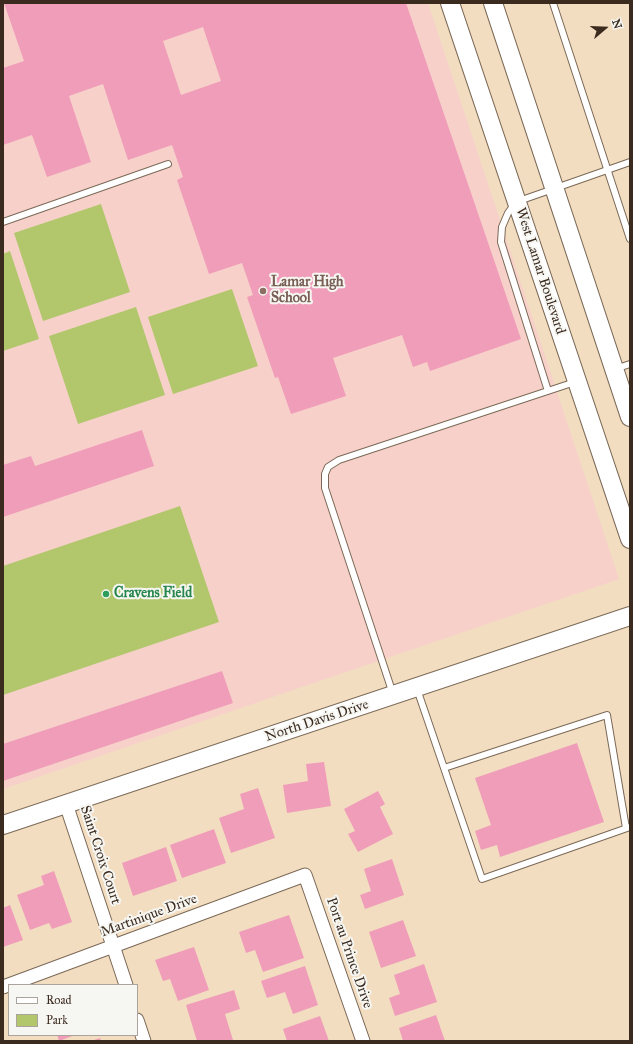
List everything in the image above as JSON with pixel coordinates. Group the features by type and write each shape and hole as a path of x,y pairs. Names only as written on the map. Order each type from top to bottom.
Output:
{"main road":[{"name":"West Lamar Boulevard","path":"450,3 630,539"},
{"path":"493,3 555,189 622,367 630,417"},
{"name":"North Davis Drive","path":"3,825 630,616"}],"street":[{"name":"Saint Croix Court","path":"66,804 126,984"},
{"name":"Martinique Drive","path":"11,984 305,875"},
{"name":"Port au Prince Drive","path":"305,875 364,1041"},
{"path":"138,1023 144,1041"}],"lane":[{"path":"553,3 630,239"},
{"path":"548,391 501,242 502,227 508,213 516,202 630,162"},
{"path":"3,222 168,164"},
{"path":"394,695 326,488 325,474 328,467 339,460 577,382"},
{"path":"417,687 444,768 482,879 628,828 607,715 444,768"}],"shaded area":[{"name":"Lamar High School","path":"3,3 428,3 619,579 3,789"}],"green space":[{"path":"101,204 130,292 43,321 14,233"},
{"path":"10,251 39,339 3,351 3,254"},
{"path":"232,289 258,366 173,394 148,317"},
{"path":"136,307 165,395 78,424 49,336"},
{"name":"Cravens Field","path":"180,506 219,622 3,695 3,566"}],"building":[{"path":"4,3 406,3 521,339 430,371 427,362 413,367 402,335 333,358 346,396 291,414 278,377 275,378 247,297 253,295 242,263 209,274 177,180 183,177 172,145 128,160 103,84 69,96 91,162 47,177 32,135 3,145 3,68 24,61","holes":["203,27 221,81 181,95 163,41"]},
{"path":"142,430 154,466 3,517 3,465 31,456 35,466"},
{"path":"222,671 233,703 3,781 3,744"},
{"path":"577,743 604,822 500,857 497,845 481,850 475,831 491,825 475,778"},
{"path":"324,762 331,806 287,813 283,785 308,781 306,764"},
{"path":"258,788 275,838 231,853 219,818 244,809 240,794"},
{"path":"378,791 385,804 380,807 393,834 358,852 348,834 355,831 344,809"},
{"path":"214,829 226,863 182,878 170,845"},
{"path":"166,847 177,881 133,896 122,863"},
{"path":"392,859 404,895 365,909 360,895 371,891 364,869"},
{"path":"54,871 72,922 52,929 49,923 30,930 17,895 44,885 41,876"},
{"path":"10,905 23,940 3,947 3,908"},
{"path":"289,915 304,958 263,972 255,950 246,953 239,932"},
{"path":"403,920 416,956 381,968 369,932"},
{"path":"194,947 209,990 178,1001 170,979 163,981 155,960"},
{"path":"424,964 437,1002 395,1016 389,998 400,994 394,975"},
{"path":"305,966 318,1005 293,1014 285,992 267,998 261,981"},
{"path":"234,990 240,1009 225,1014 233,1040 197,1041 186,1005"},
{"path":"436,1015 445,1041 403,1041 399,1028"},
{"path":"320,1016 329,1041 287,1041 283,1029"},
{"path":"57,1036 72,1036 59,1041"},
{"path":"100,1038 101,1041 91,1041"}],"place":[{"name":"Lamar High School","path":"263,291"},
{"name":"Cravens Field","path":"106,594"}]}
